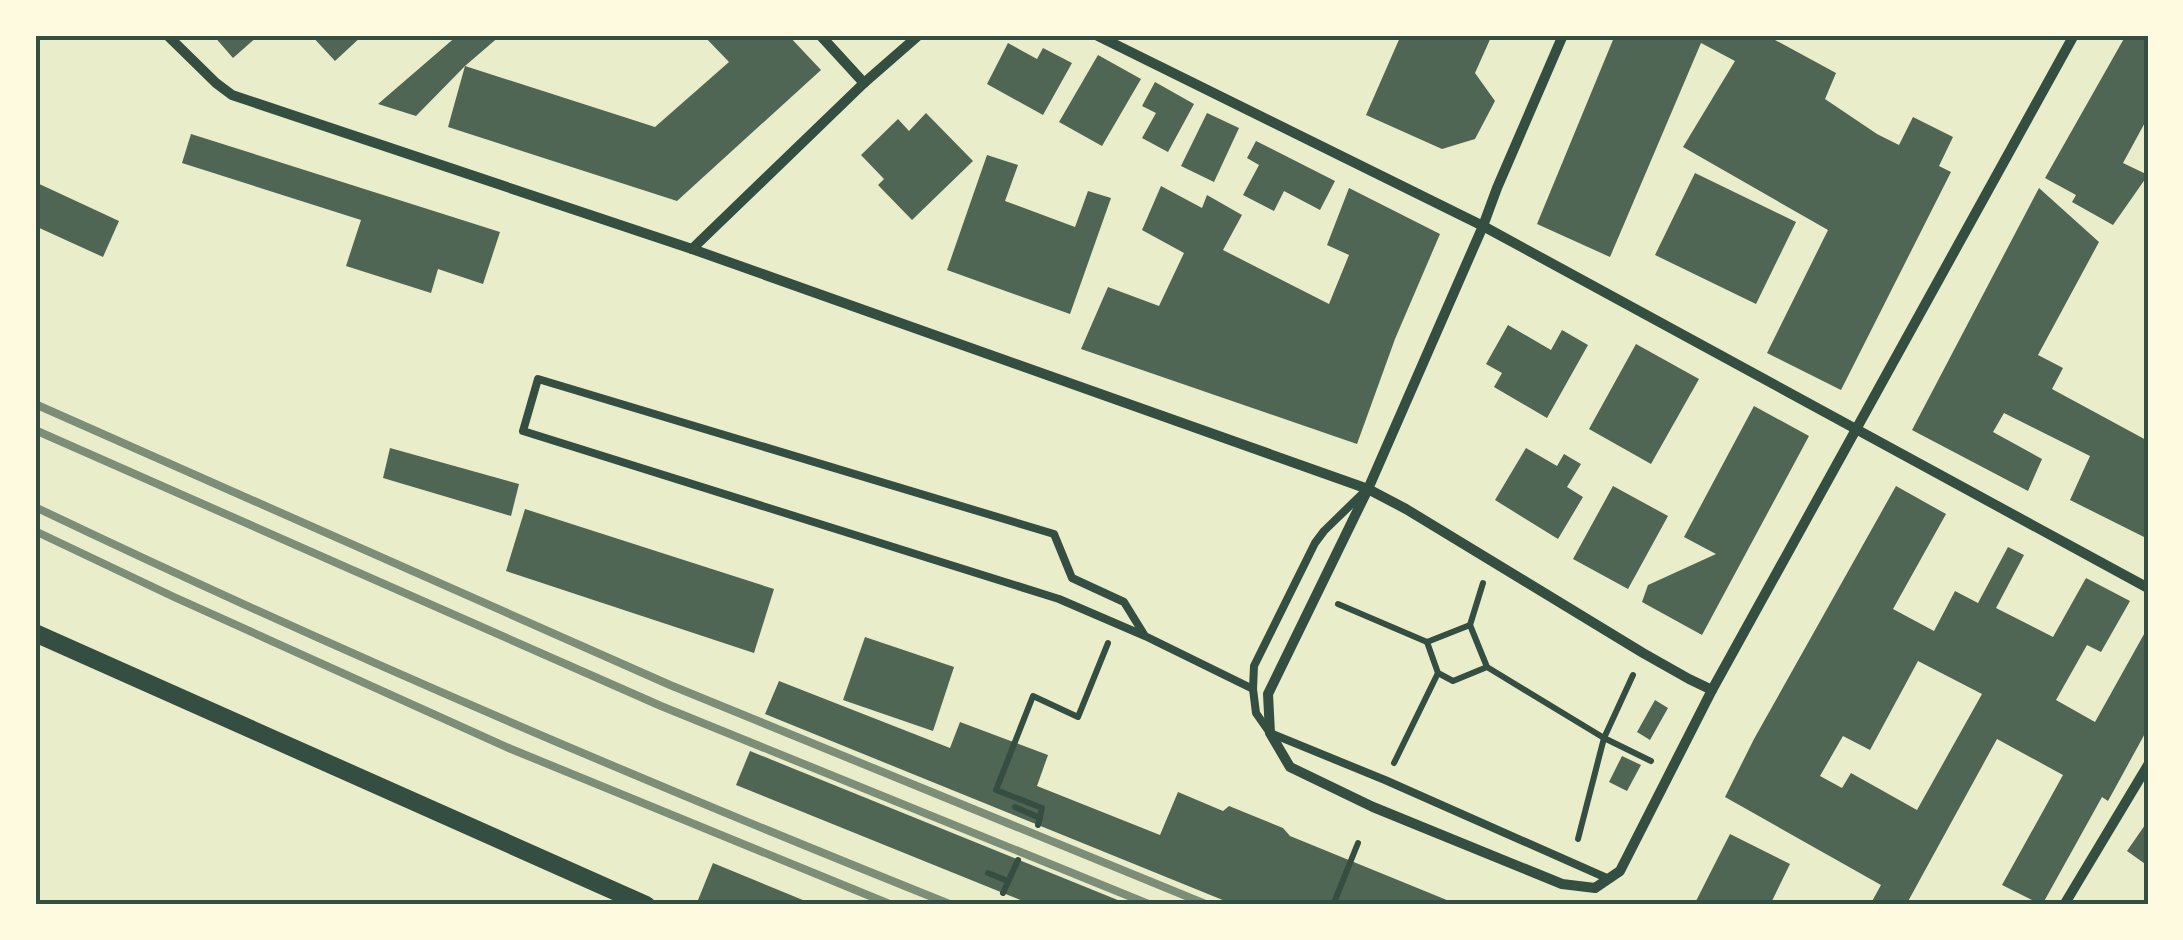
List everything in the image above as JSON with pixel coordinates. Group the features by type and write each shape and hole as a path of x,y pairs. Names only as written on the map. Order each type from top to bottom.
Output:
{"street":[{"path":"167,35 232,95 692,248 1368,489 1642,653 1712,690"},
{"path":"820,35 864,83"},
{"path":"692,248 919,35"},
{"path":"1096,35 1483,226 2148,588"},
{"path":"1563,35 1368,489 1268,694 1270,733 1290,767 1373,808 1562,884 1596,888 1620,871 1712,690 2074,35"},
{"path":"35,633 646,905"},
{"path":"2064,905 2148,765"}],"lane":[{"path":"1145,636 1124,602 1072,578 1054,534 538,379 523,431 1060,599 1253,689"},
{"path":"1368,489 1324,530 1254,666 1256,713 1270,733 1610,880"}],"path":[{"path":"1490,560 1470,625 1487,667 1604,738 1671,770"},
{"path":"1316,595 1427,642 1470,625"},
{"path":"1015,807 1040,821 1042,808 996,790 1033,696 1078,717 1116,624"},
{"path":"1394,764 1438,674 1427,642"},
{"path":"1578,839 1604,738 1642,653"},
{"path":"1438,674 1453,681 1487,667"},
{"path":"1333,905 1358,843"},
{"path":"1003,893 1018,860"},
{"path":"988,873 1008,881"}],"building":[{"path":"213,35 259,35 233,58"},
{"path":"311,35 363,35 335,61"},
{"path":"458,35 501,35 416,116 378,104"},
{"path":"703,35 788,35 821,70 677,201 448,127 465,66 655,127 729,62"},
{"path":"1401,35 1492,35 1475,73 1495,101 1475,139 1442,149 1366,115"},
{"path":"1615,35 1779,35 1775,40 1836,73 1825,99 1877,134 1899,145 1913,117 1953,137 1939,166 1951,172 1841,390 1767,353 1828,230 1683,147 1735,61 1701,43 1610,257 1537,224"},
{"path":"2126,35 2148,35 2148,117 2123,163 2148,175 2113,225 2072,202 2076,195 2045,178"},
{"path":"1008,43 1037,59 1043,48 1072,63 1043,115 987,84"},
{"path":"1098,55 1141,79 1102,146 1059,122"},
{"path":"1155,82 1194,104 1168,152 1142,138 1156,113 1142,106"},
{"path":"926,113 973,161 912,220 878,185 884,179 861,155 898,119 909,131"},
{"path":"1207,113 1239,128 1214,182 1181,166"},
{"path":"191,134 500,232 483,284 438,269 431,293 346,266 361,220 182,163"},
{"path":"1256,141 1335,181 1320,210 1284,191 1274,211 1243,195 1259,165 1247,158"},
{"path":"987,155 1018,165 1005,201 1075,227 1088,191 1111,198 1070,314 947,270"},
{"path":"1695,173 1796,222 1756,304 1655,255"},
{"path":"35,182 119,221 103,257 35,226"},
{"path":"1161,186 1202,208 1207,195 1242,215 1223,250 1329,304 1349,255 1327,245 1349,188 1440,234 1395,339 1357,444 1081,349 1108,287 1159,306 1184,253 1142,230"},
{"path":"2039,188 2099,242 2038,355 2063,368 2052,389 2148,441 2148,539 2070,500 2090,456 2004,413 1993,432 2042,459 2028,491 1912,430"},
{"path":"1508,325 1551,350 1562,330 1588,345 1547,418 1494,387 1502,373 1486,364"},
{"path":"1636,344 1699,379 1651,464 1589,429"},
{"path":"1754,406 1809,436 1702,635 1642,602 1648,585 1716,554 1684,537"},
{"path":"390,448 519,484 511,516 383,478"},
{"path":"1526,448 1557,466 1564,454 1581,464 1567,487 1583,497 1558,539 1495,500"},
{"path":"1613,486 1668,516 1628,589 1573,559"},
{"path":"1896,486 1946,514 1893,609 1934,631 1955,591 1978,603 2008,547 2024,555 1996,608 2053,637 2086,578 2130,601 2101,652 2087,645 2056,700 2095,722 2148,627 2148,728 2108,801 2102,797 2042,905 2002,885 2063,775 1997,739 1906,905 1870,905 1881,885 1725,797","holes":["1918,661 1982,694 1917,810 1851,773 1842,788 1820,776 1843,736 1870,750"]},
{"path":"525,509 774,589 754,653 506,571"},
{"path":"865,637 954,667 933,731 843,700"},
{"path":"779,681 950,748 960,722 1048,755 1037,786 1160,835 1178,792 1223,811 1229,806 1283,828 1290,836 1459,905 1235,905 765,714"},
{"path":"1655,700 1668,708 1650,740 1637,732"},
{"path":"750,751 1130,905 1033,905 736,785"},
{"path":"1622,756 1641,765 1627,791 1609,782"},
{"path":"2145,825 2148,827 2148,866 2127,851"},
{"path":"1730,834 1790,864 1770,905 1695,903"},
{"path":"713,863 815,905 696,905"}],"railway":[{"path":"35,404 670,685 1208,905"},
{"path":"35,430 661,706 1151,905"},
{"path":"35,507 490,714 952,905"},
{"path":"35,531 511,749 892,905"}]}
